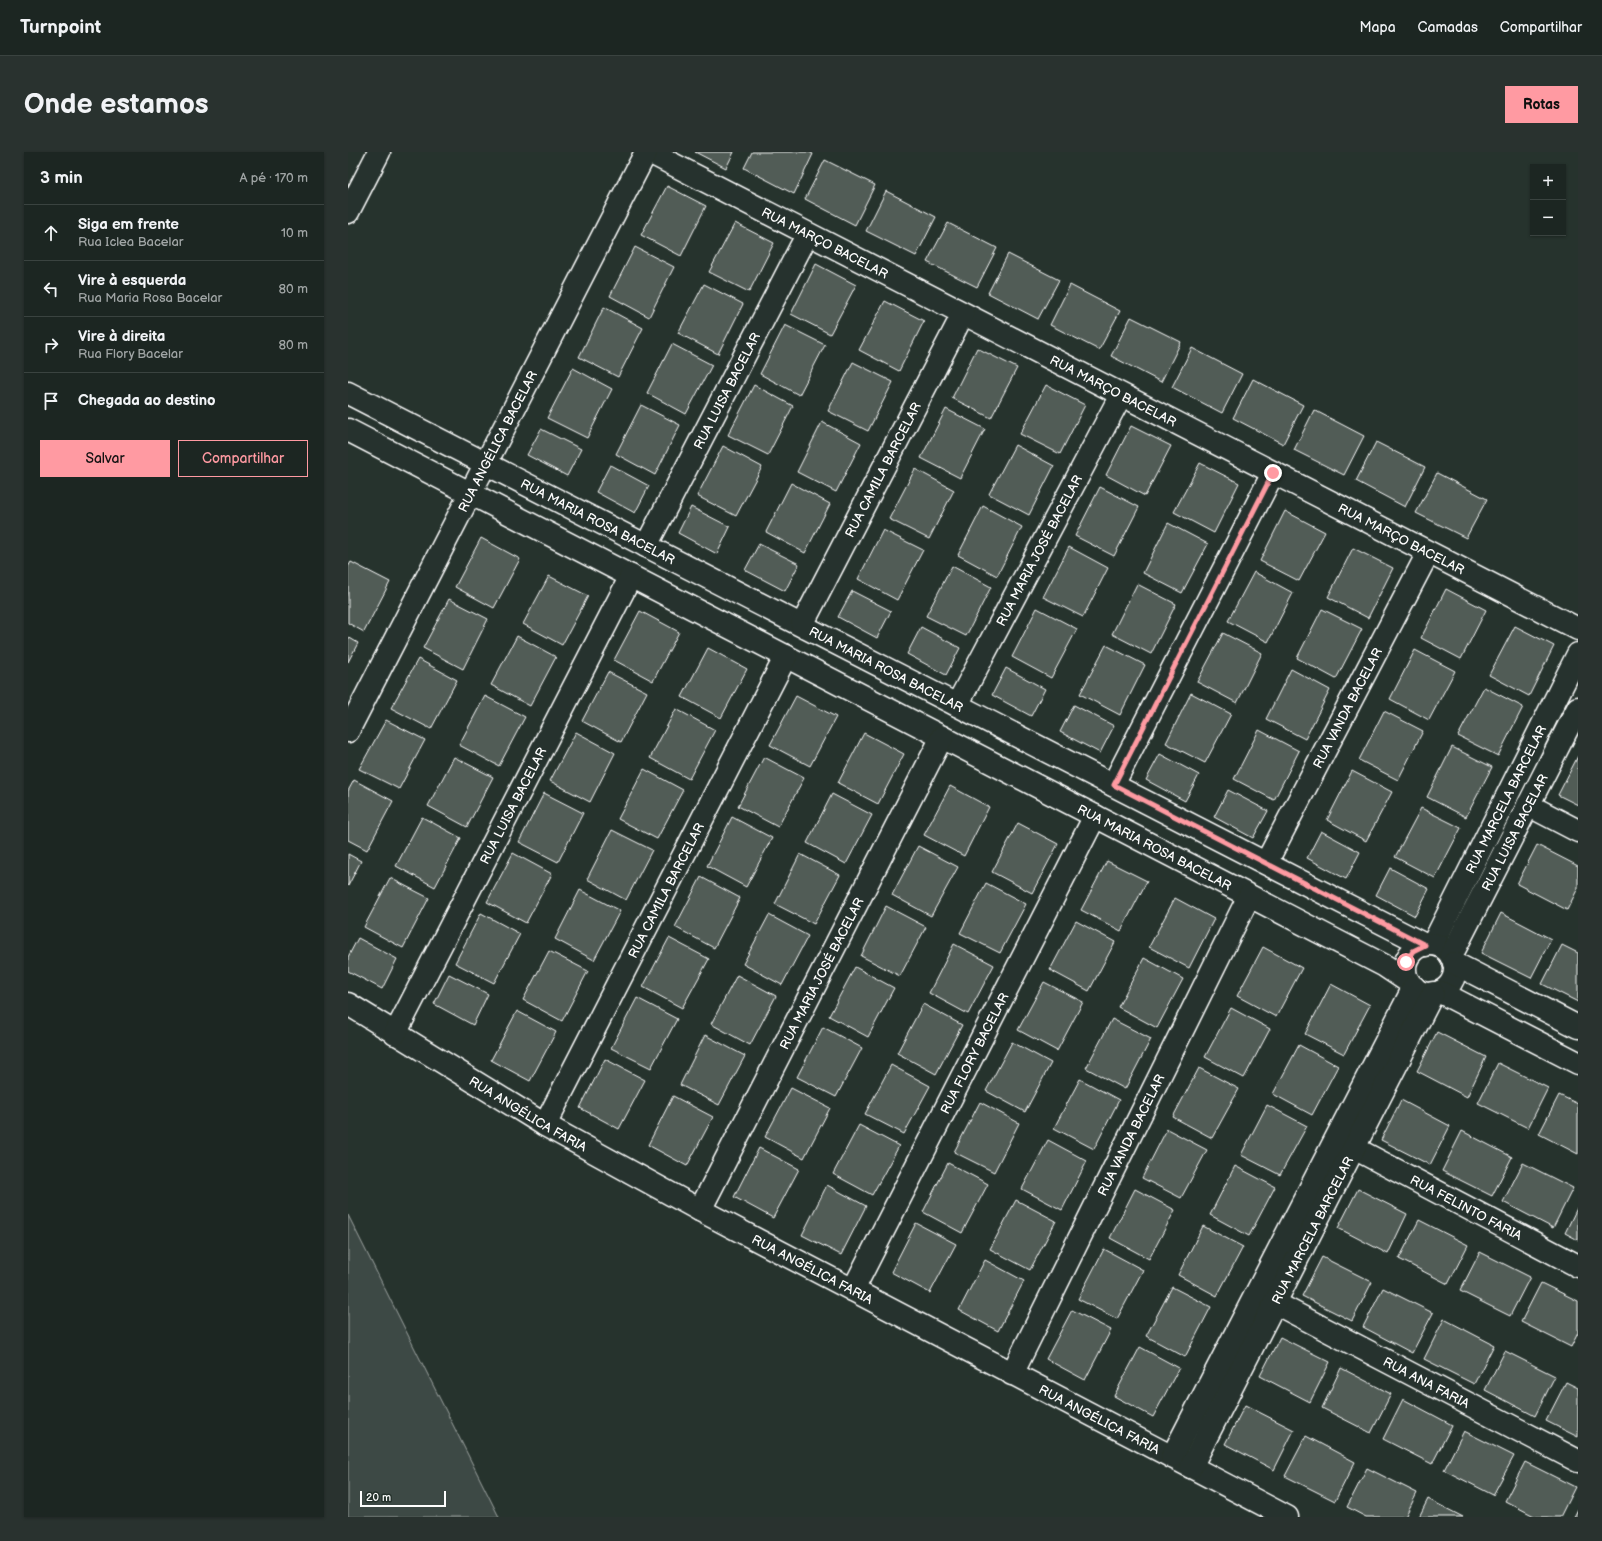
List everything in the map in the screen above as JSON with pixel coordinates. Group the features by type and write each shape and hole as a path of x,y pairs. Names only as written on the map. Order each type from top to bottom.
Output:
{"street":[{"path":"348,212 380,152"},
{"name":"RUA MARÇO BACELAR","path":"647,152 1578,629"},
{"name":"RUA ANGÉLICA BACELAR","path":"348,731 647,152"},
{"name":"RUA LUISA BACELAR","path":"646,546 807,235"},
{"name":"RUA CAMILA BARCELAR","path":"802,625 963,314"},
{"name":"RUA MARIA ROSA BACELAR","path":"348,393 1429,945"},
{"name":"RUA MARIA JOSÉ BACELAR","path":"957,705 1121,395"},
{"name":"RUA MARIA ROSA BACELAR","path":"348,430 1385,966 1424,989"},
{"path":"1114,785 1273,473"},
{"name":"RUA VANDA BACELAR","path":"1266,863 1428,553"},
{"name":"RUA LUISA BACELAR","path":"394,1034 631,576"},
{"name":"RUA MARCELA BARCELAR","path":"1429,945 1578,654"},
{"name":"RUA CAMILA BARCELAR","path":"545,1125 786,656"},
{"name":"RUA LUISA BACELAR","path":"1452,960 1528,805 1578,708"},
{"name":"RUA MARIA JOSÉ BACELAR","path":"700,1210 942,737"},
{"path":"1528,805 1578,831"},
{"name":"RUA FLORY BACELAR","path":"852,1290 1095,816"},
{"name":"RUA VANDA BACELAR","path":"1012,1374 1249,896"},
{"path":"1578,1027 1452,960 1440,946 1429,945 1413,951 1406,962 1405,969 1424,989 1578,1063"},
{"path":"1424,989 1450,983 1453,977 1452,960"},
{"name":"RUA MARCELA BARCELAR","path":"1191,1467 1354,1148 1424,989"},
{"name":"RUA MARCELA BARCELAR","path":"1172,1457 1424,989"},
{"name":"RUA ANGÉLICA FARIA","path":"348,1004 394,1034 545,1125 700,1210 1286,1517"},
{"name":"RUA FELINTO FARIA","path":"1354,1148 1578,1266"},
{"name":"RUA ANA FARIA","path":"1275,1303 1578,1461"}],"shaded area":[{"path":"348,1215 499,1517 348,1517"}],"building":[{"path":"695,152 734,152 726,168"},
{"path":"752,152 809,152 813,154 794,194 744,168"},
{"path":"825,160 875,185 855,225 805,199"},
{"path":"667,186 706,206 681,256 641,235"},
{"path":"886,191 936,217 916,256 866,231"},
{"path":"735,223 774,243 749,292 709,272"},
{"path":"948,223 997,248 977,287 927,262"},
{"path":"635,247 674,267 649,317 610,296"},
{"path":"1008,254 1059,280 1038,319 988,293"},
{"path":"816,264 856,285 830,334 791,314"},
{"path":"704,284 743,304 718,354 678,333"},
{"path":"1070,285 1120,311 1099,350 1050,325"},
{"path":"885,301 924,321 899,371 859,350"},
{"path":"604,307 643,328 618,377 579,357"},
{"path":"1131,317 1181,342 1161,382 1111,356"},
{"path":"785,325 825,345 799,395 760,374"},
{"path":"672,344 712,365 686,414 647,393"},
{"path":"977,348 1017,368 991,418 952,398"},
{"path":"1192,348 1242,374 1222,413 1172,387"},
{"path":"853,362 893,382 868,431 828,411"},
{"path":"573,368 612,389 587,438 547,418"},
{"path":"1253,379 1303,405 1283,444 1233,418"},
{"path":"754,385 793,406 768,455 728,435"},
{"path":"1046,385 1085,405 1060,454 1020,434"},
{"path":"641,405 680,425 655,475 616,454"},
{"path":"946,409 985,429 960,478 921,458"},
{"path":"1314,410 1364,436 1344,475 1294,450"},
{"path":"822,422 861,443 836,492 797,472"},
{"path":"1131,426 1171,446 1145,496 1106,475"},
{"path":"541,429 581,449 567,476 527,455"},
{"path":"1376,442 1425,467 1405,507 1356,481"},
{"path":"1015,445 1054,466 1029,515 989,494"},
{"path":"723,446 762,467 736,516 697,496"},
{"path":"1200,463 1239,483 1214,533 1174,512"},
{"path":"610,465 649,486 635,513 596,492"},
{"path":"915,469 954,490 929,539 889,519"},
{"path":"1437,473 1487,499 1466,538 1416,513"},
{"path":"791,483 830,504 805,553 766,532"},
{"path":"1100,487 1139,507 1114,556 1075,536"},
{"path":"983,506 1022,527 997,576 958,555"},
{"path":"691,507 730,527 717,554 678,533"},
{"path":"1285,511 1325,532 1299,581 1260,561"},
{"path":"1168,523 1208,544 1182,593 1143,573"},
{"path":"883,530 923,550 897,600 858,579"},
{"path":"481,538 520,559 494,608 455,587"},
{"path":"759,544 799,564 785,591 745,570"},
{"path":"1069,547 1108,568 1083,617 1043,597"},
{"path":"1353,548 1393,568 1368,618 1328,597"},
{"path":"351,562 390,582 364,632 348,623 348,567"},
{"path":"952,566 991,587 966,636 926,616"},
{"path":"1254,572 1293,593 1268,642 1228,621"},
{"path":"549,576 588,596 562,645 523,624"},
{"path":"1137,584 1176,604 1151,654 1112,634"},
{"path":"1446,589 1486,610 1461,659 1421,638"},
{"path":"852,591 891,611 877,638 838,617"},
{"path":"449,599 488,619 463,669 423,648"},
{"path":"1037,608 1077,629 1051,678 1012,657"},
{"path":"1322,609 1362,629 1336,679 1297,658"},
{"path":"640,611 679,632 653,681 614,660"},
{"path":"1515,626 1554,646 1529,696 1489,675"},
{"path":"921,627 960,648 946,675 907,654"},
{"path":"1223,633 1262,653 1237,703 1197,682"},
{"path":"517,636 556,657 530,706 491,685"},
{"path":"348,637 358,643 348,662"},
{"path":"1106,645 1145,665 1120,715 1080,694"},
{"path":"708,648 747,669 721,718 682,697"},
{"path":"1415,650 1455,671 1429,720 1390,699"},
{"path":"418,659 457,680 431,729 391,708"},
{"path":"1006,668 1045,689 1031,716 992,695"},
{"path":"1291,669 1330,690 1305,739 1266,719"},
{"path":"608,672 647,692 621,742 582,721"},
{"path":"1484,687 1523,707 1498,756 1458,736"},
{"path":"1191,693 1231,714 1205,763 1166,743"},
{"path":"485,696 525,717 499,766 459,745"},
{"path":"796,696 836,717 810,766 770,745"},
{"path":"1074,705 1114,726 1100,753 1060,732"},
{"path":"676,709 715,730 689,779 650,758"},
{"path":"1384,711 1423,731 1398,780 1359,760"},
{"path":"386,720 425,740 399,789 359,769"},
{"path":"1259,730 1299,751 1274,800 1234,779"},
{"path":"576,732 615,753 590,802 550,781"},
{"path":"864,733 904,754 878,804 838,783"},
{"path":"1452,747 1492,767 1466,817 1427,797"},
{"path":"1160,754 1199,775 1185,801 1146,780"},
{"path":"1578,756 1578,805 1558,795"},
{"path":"454,757 493,777 467,827 428,806"},
{"path":"764,757 804,778 778,827 738,806"},
{"path":"644,769 683,790 657,839 618,819"},
{"path":"1352,771 1392,792 1366,841 1327,820"},
{"path":"354,780 393,801 367,850 348,840 348,791"},
{"path":"950,786 989,807 964,856 924,835"},
{"path":"1228,790 1268,811 1253,838 1214,817"},
{"path":"544,793 583,813 558,862 519,842"},
{"path":"832,794 872,815 846,864 807,843"},
{"path":"1421,808 1461,828 1435,878 1395,857"},
{"path":"422,817 461,838 435,887 396,866"},
{"path":"732,817 772,838 746,887 707,866"},
{"path":"1018,823 1058,844 1032,893 992,872"},
{"path":"612,830 652,850 626,900 587,879"},
{"path":"1321,831 1360,852 1346,879 1307,858"},
{"path":"1537,845 1578,866 1578,888 1567,910 1517,884"},
{"path":"918,846 958,867 931,916 892,895"},
{"path":"513,853 552,874 526,923 487,902"},
{"path":"348,854 361,861 348,886"},
{"path":"800,854 840,875 814,924 775,904"},
{"path":"1107,861 1147,881 1121,931 1081,910"},
{"path":"1390,868 1429,889 1415,916 1376,895"},
{"path":"701,877 740,898 714,948 675,927"},
{"path":"390,878 429,898 403,948 364,927"},
{"path":"986,883 1026,904 1000,953 960,933"},
{"path":"580,890 620,911 594,960 555,939"},
{"path":"1175,898 1214,919 1189,968 1149,947"},
{"path":"886,906 926,927 900,976 861,956"},
{"path":"481,913 520,934 494,983 455,963"},
{"path":"1501,913 1551,939 1531,978 1481,953"},
{"path":"769,915 808,936 782,985 743,964"},
{"path":"1076,921 1115,942 1089,991 1050,970"},
{"path":"358,938 397,959 382,989 348,971 348,957"},
{"path":"669,938 709,959 682,1008 643,987"},
{"path":"954,944 994,965 968,1014 929,993"},
{"path":"1562,945 1578,953 1578,1002 1542,984"},
{"path":"1263,947 1302,968 1276,1017 1237,996"},
{"path":"549,951 588,971 562,1021 523,1000"},
{"path":"1144,958 1183,979 1157,1028 1118,1007"},
{"path":"855,967 894,988 868,1037 829,1016"},
{"path":"449,974 488,994 473,1025 434,1004"},
{"path":"737,975 776,996 750,1045 711,1024"},
{"path":"1044,982 1083,1002 1057,1051 1018,1030"},
{"path":"1331,984 1370,1005 1344,1054 1305,1034"},
{"path":"637,998 677,1019 651,1068 611,1048"},
{"path":"923,1004 962,1025 936,1074 897,1053"},
{"path":"1231,1008 1270,1029 1244,1078 1205,1057"},
{"path":"517,1011 556,1032 530,1081 491,1060"},
{"path":"1112,1019 1151,1039 1125,1089 1086,1068"},
{"path":"823,1027 862,1048 836,1097 797,1077"},
{"path":"1437,1032 1486,1057 1467,1097 1417,1071"},
{"path":"705,1035 745,1056 719,1105 680,1085"},
{"path":"1012,1042 1051,1063 1025,1112 986,1091"},
{"path":"1299,1045 1338,1066 1312,1115 1273,1094"},
{"path":"605,1059 645,1080 619,1129 580,1108"},
{"path":"1498,1063 1548,1088 1528,1128 1478,1103"},
{"path":"891,1065 930,1086 904,1134 865,1114"},
{"path":"1199,1068 1239,1089 1212,1138 1173,1117"},
{"path":"1080,1079 1119,1100 1094,1149 1054,1128"},
{"path":"791,1088 830,1108 804,1158 765,1137"},
{"path":"1559,1095 1578,1104 1578,1154 1539,1134"},
{"path":"673,1096 713,1117 687,1166 648,1145"},
{"path":"1401,1100 1450,1126 1430,1165 1381,1140"},
{"path":"980,1102 1019,1123 994,1172 954,1152"},
{"path":"1267,1105 1307,1126 1280,1175 1241,1155"},
{"path":"859,1125 899,1146 872,1195 833,1174"},
{"path":"1167,1129 1207,1150 1181,1198 1142,1178"},
{"path":"1462,1131 1512,1157 1492,1196 1442,1171"},
{"path":"1048,1140 1087,1161 1062,1210 1022,1189"},
{"path":"759,1148 799,1169 773,1218 734,1197"},
{"path":"948,1163 988,1184 962,1233 923,1212"},
{"path":"1523,1163 1573,1188 1553,1228 1503,1202"},
{"path":"1235,1166 1275,1187 1249,1236 1210,1215"},
{"path":"827,1185 866,1206 841,1255 802,1235"},
{"path":"1135,1189 1175,1210 1149,1259 1110,1238"},
{"path":"1358,1189 1407,1214 1388,1254 1338,1228"},
{"path":"1016,1200 1056,1221 1030,1270 990,1249"},
{"path":"1578,1206 1578,1240 1565,1233"},
{"path":"1419,1220 1468,1245 1448,1284 1399,1259"},
{"path":"916,1223 956,1244 930,1293 891,1272"},
{"path":"1203,1226 1243,1247 1217,1296 1178,1275"},
{"path":"1104,1249 1143,1270 1117,1319 1078,1299"},
{"path":"1480,1252 1530,1277 1510,1316 1460,1291"},
{"path":"1322,1257 1372,1282 1352,1321 1302,1296"},
{"path":"985,1260 1024,1281 998,1331 959,1310"},
{"path":"1541,1283 1578,1301 1578,1333 1571,1347 1521,1322"},
{"path":"1172,1287 1211,1307 1185,1357 1146,1336"},
{"path":"1383,1288 1433,1313 1412,1353 1363,1327"},
{"path":"1072,1310 1111,1330 1085,1380 1046,1359"},
{"path":"1444,1319 1494,1345 1474,1384 1424,1359"},
{"path":"1280,1337 1330,1362 1310,1402 1260,1376"},
{"path":"1140,1347 1179,1368 1153,1417 1114,1396"},
{"path":"1505,1351 1555,1376 1535,1416 1485,1390"},
{"path":"1341,1368 1391,1394 1371,1433 1322,1408"},
{"path":"1566,1382 1578,1388 1578,1437 1546,1421"},
{"path":"1403,1399 1452,1425 1432,1464 1383,1439"},
{"path":"1245,1405 1294,1430 1274,1470 1225,1444"},
{"path":"1464,1431 1514,1456 1493,1495 1444,1470"},
{"path":"1306,1436 1355,1462 1335,1501 1285,1476"},
{"path":"1525,1462 1575,1487 1560,1517 1536,1517 1505,1501"},
{"path":"1367,1468 1417,1493 1405,1517 1366,1517 1347,1507"},
{"path":"1428,1499 1463,1517 1419,1517"},
{"path":"1578,1509 1578,1517 1574,1517"}],"route":[{"path":"1273,473 1114,785 1425,945 1413,951 1406,962"}]}
